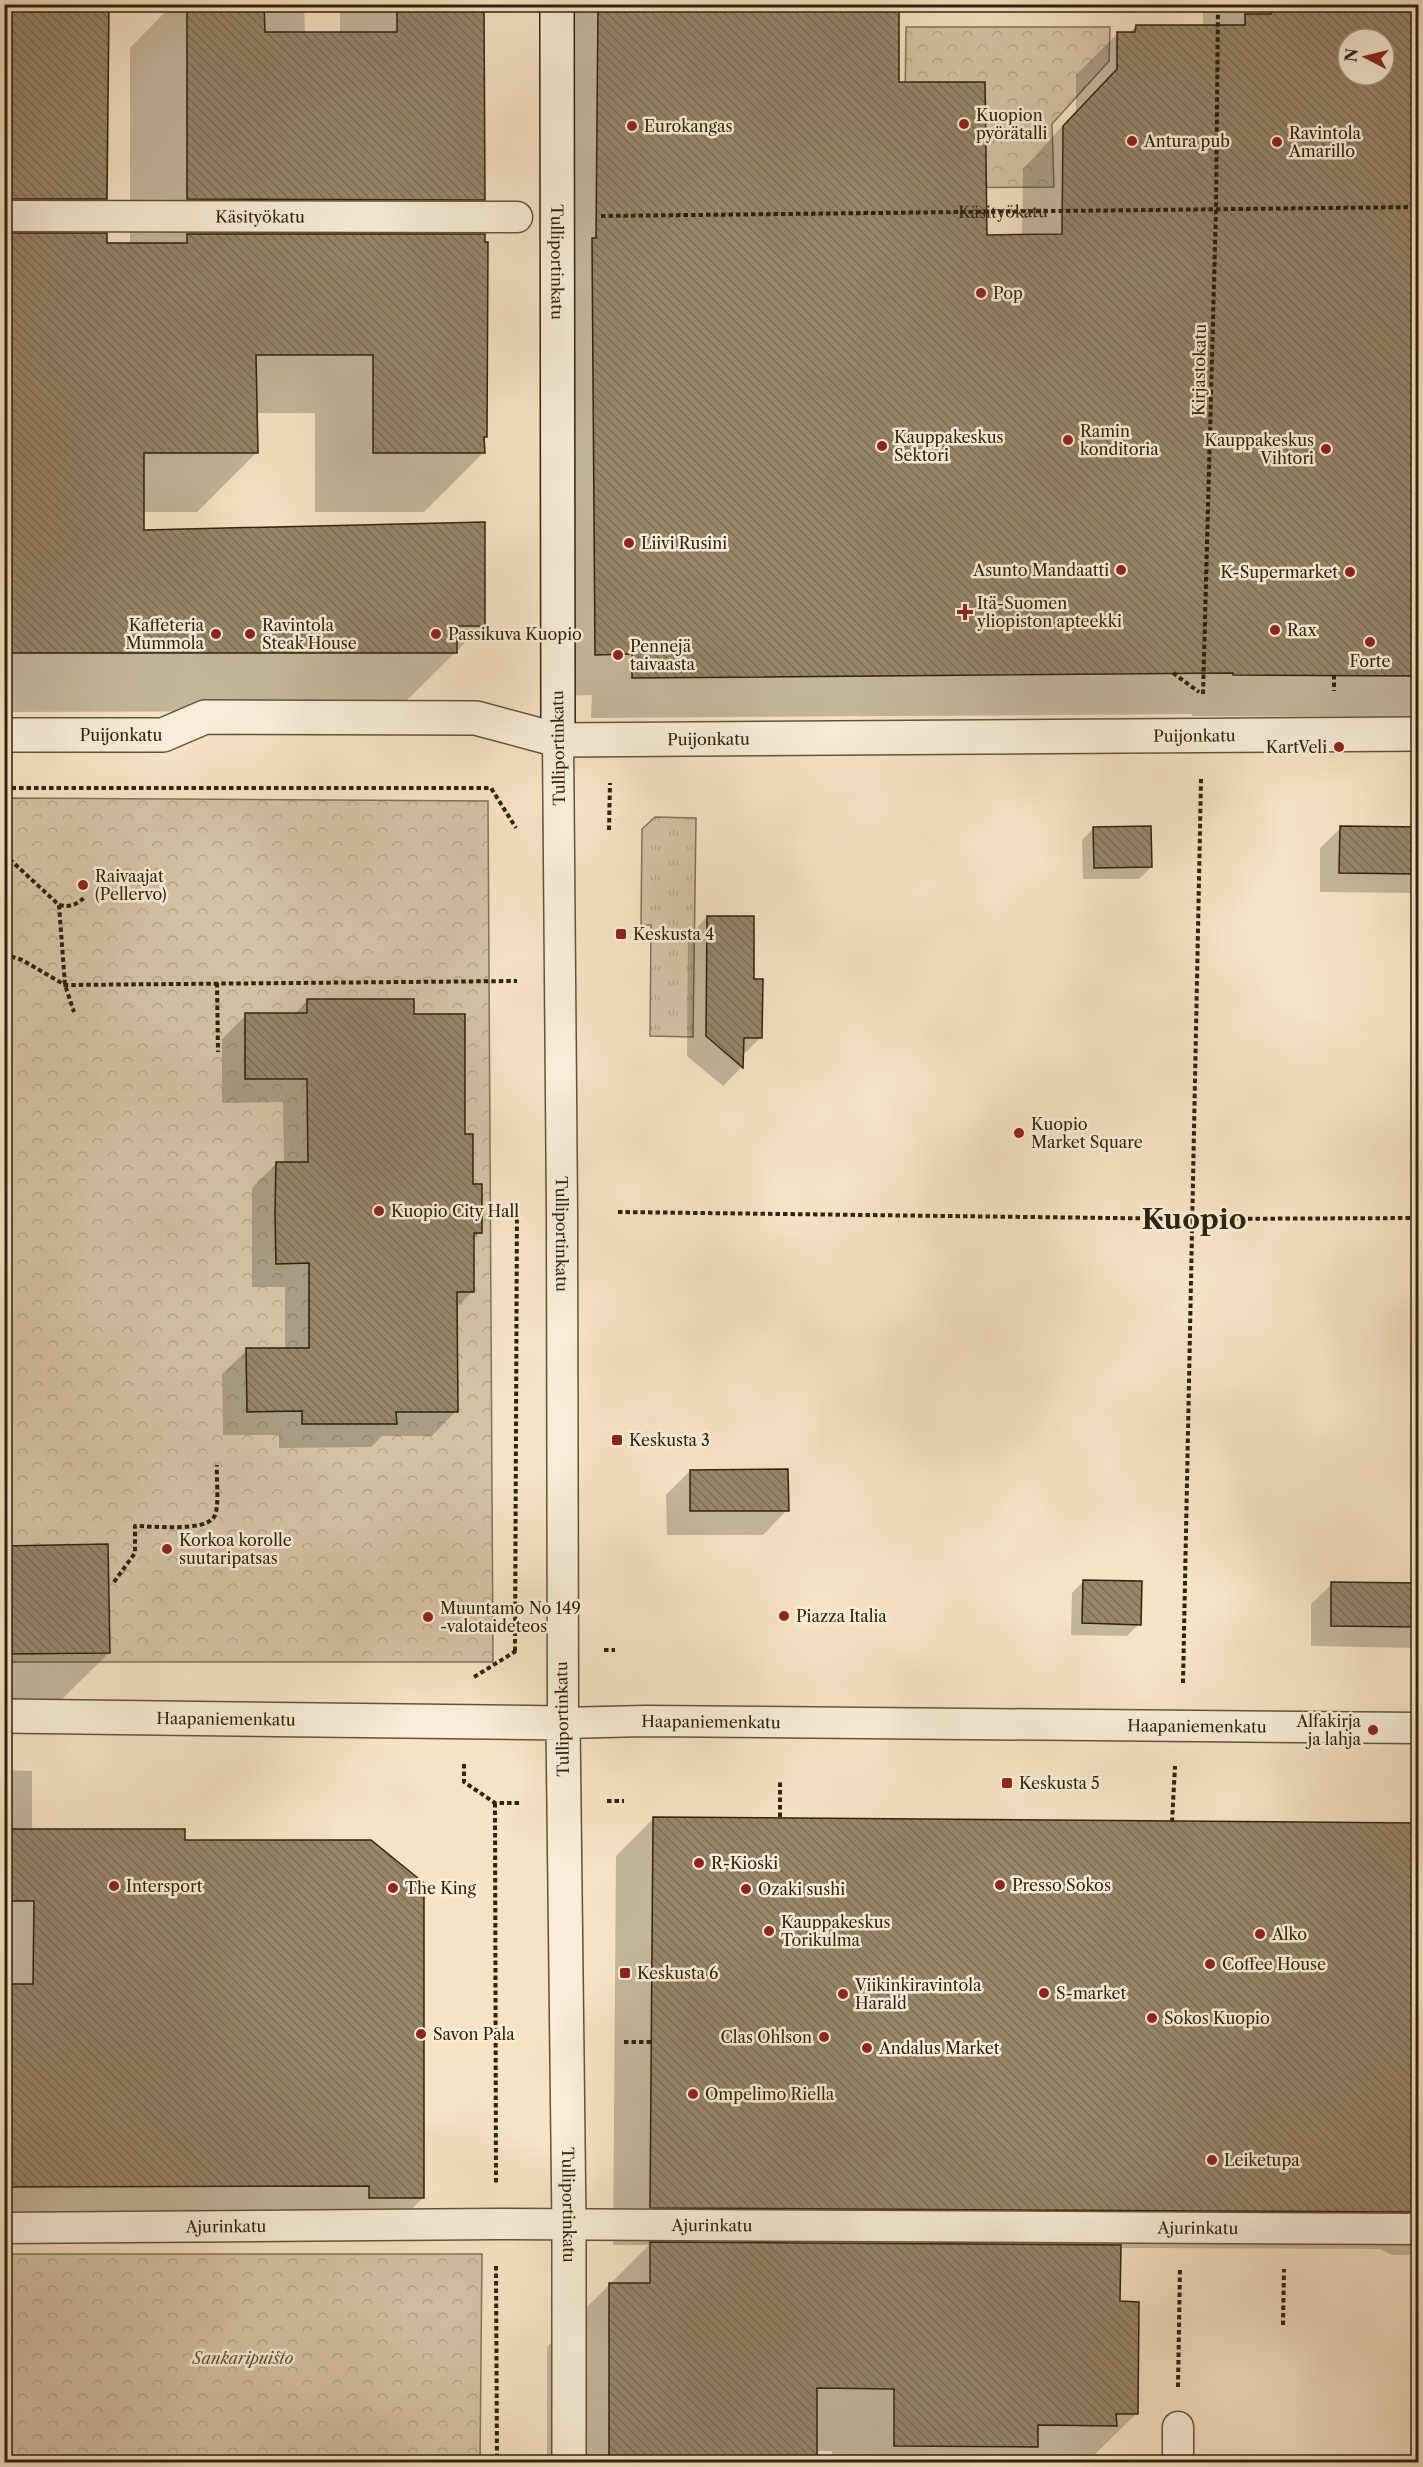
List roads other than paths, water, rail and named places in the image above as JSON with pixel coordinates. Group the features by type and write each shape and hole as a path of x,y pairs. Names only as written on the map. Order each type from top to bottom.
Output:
{"street":[{"name":"Tulliportinkatu","path":"557,4 558,740"},
{"name":"Puijonkatu","path":"4,735 163,735 205,717 476,718 558,740 1419,734"},
{"name":"Haapaniemenkatu","path":"4,1716 563,1723"},
{"name":"Tulliportinkatu","path":"563,1723 569,2224 569,2463"}],"lane":[{"name":"Käsityökatu","path":"4,216 517,217"},
{"name":"Tulliportinkatu","path":"558,740 563,1723"},
{"name":"Haapaniemenkatu","path":"563,1723 657,1721 1419,1728"},
{"name":"Ajurinkatu","path":"4,2228 569,2224 1419,2229"},
{"path":"1178,2427 1178,2463"}],"place":[{"name":"Kuopion pyörätalli","path":"964,124"},
{"name":"Eurokangas","path":"632,126"},
{"name":"Antura pub","path":"1132,141"},
{"name":"Ravintola Amarillo","path":"1277,142"},
{"name":"Pop","path":"981,293"},
{"name":"Ramin konditoria","path":"1068,440"},
{"name":"Kauppakeskus Sektori","path":"882,446"},
{"name":"Kauppakeskus Vihtori","path":"1326,449"},
{"name":"Liivi Rusini","path":"629,543"},
{"name":"Asunto Mandaatti","path":"1121,570"},
{"name":"K-Supermarket","path":"1350,572"},
{"name":"Itä-Suomen yliopiston apteekki","path":"965,612"},
{"name":"Rax","path":"1275,630"},
{"name":"Kaffeteria Mummola","path":"216,634"},
{"name":"Ravintola Steak House","path":"250,634"},
{"name":"Passikuva Kuopio","path":"436,634"},
{"name":"Forte","path":"1370,642"},
{"name":"Pennejä taivaasta","path":"618,655"},
{"name":"KartVeli","path":"1339,747"},
{"name":"Raivaajat (Pellervo)","path":"83,885"},
{"name":"Keskusta 4","path":"621,934"},
{"name":"Kuopio Market Square","path":"1019,1133"},
{"name":"Kuopio City Hall","path":"379,1211"},
{"name":"Keskusta 3","path":"617,1440"},
{"name":"Korkoa korolle suutaripatsas","path":"167,1549"},
{"name":"Piazza Italia","path":"784,1616"},
{"name":"Muuntamo No 149 -valotaideteos","path":"428,1617"},
{"name":"Alfakirja ja lahja","path":"1373,1730"},
{"name":"Keskusta 5","path":"1007,1783"},
{"name":"R-Kioski","path":"699,1863"},
{"name":"Presso Sokos","path":"1000,1885"},
{"name":"Intersport","path":"114,1886"},
{"name":"The King","path":"393,1888"},
{"name":"Ozaki sushi","path":"746,1889"},
{"name":"Kauppakeskus Torikulma","path":"769,1931"},
{"name":"Alko","path":"1260,1934"},
{"name":"Coffee House","path":"1210,1964"},
{"name":"Keskusta 6","path":"625,1973"},
{"name":"S-market","path":"1044,1993"},
{"name":"Viikinkiravintola Harald","path":"843,1994"},
{"name":"Sokos Kuopio","path":"1152,2018"},
{"name":"Savon Pala","path":"421,2034"},
{"name":"Clas Ohlson","path":"824,2037"},
{"name":"Andalus Market","path":"867,2048"},
{"name":"Ompelimo Riella","path":"693,2094"},
{"name":"Leiketupa","path":"1212,2160"}],"district":[{"name":"Kuopio","path":"1194,1219"}],"park label":[{"name":"Sankaripuisto","path":"243,2358"}]}
